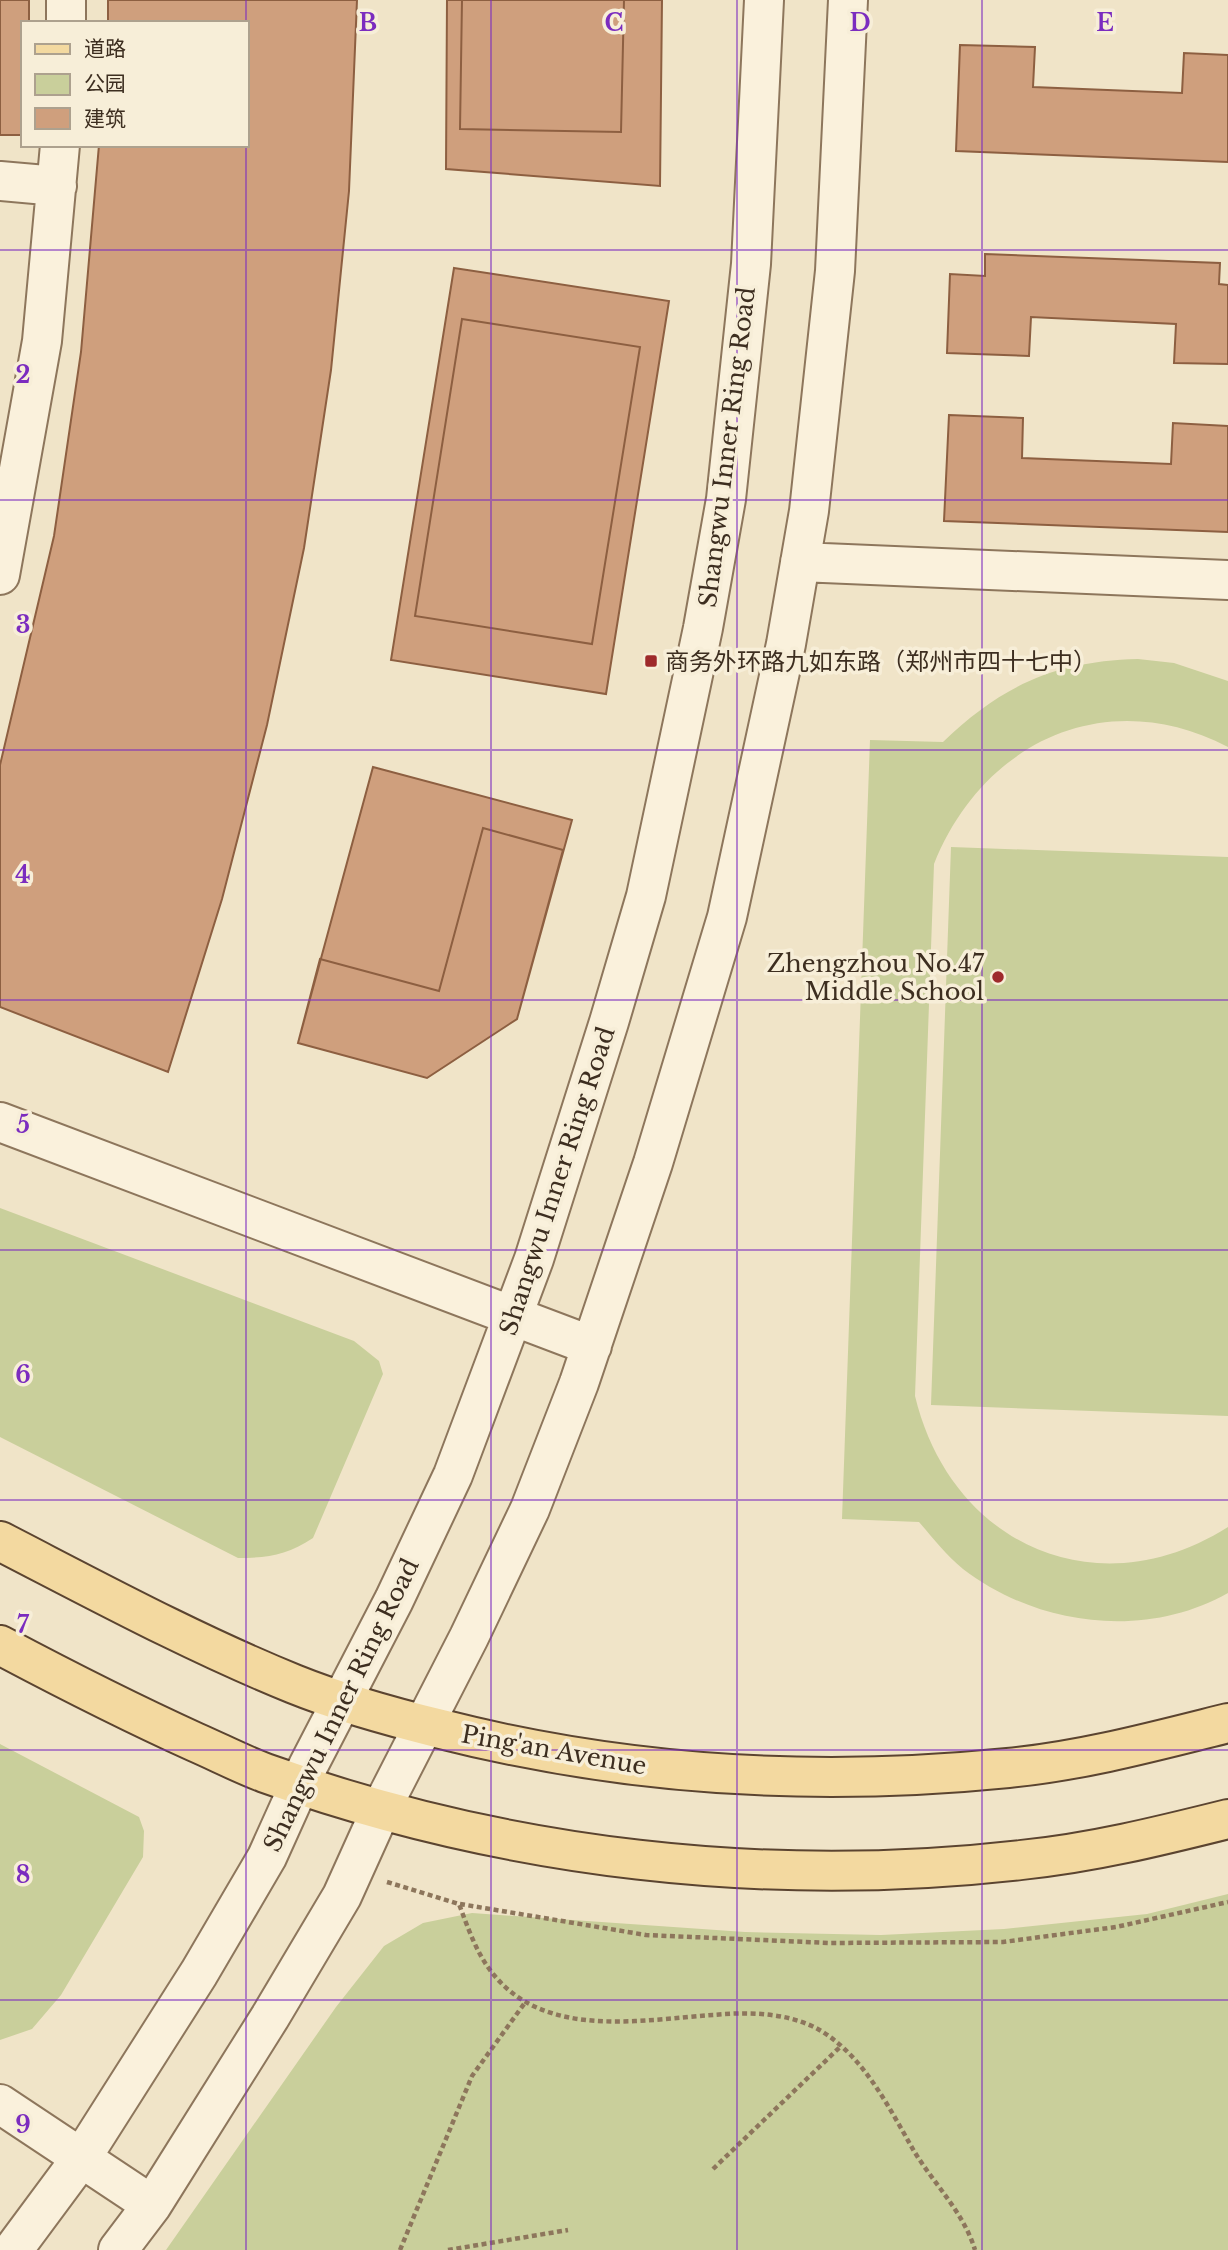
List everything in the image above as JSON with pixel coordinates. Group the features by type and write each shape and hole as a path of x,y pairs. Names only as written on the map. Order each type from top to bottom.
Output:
{"main road":[{"name":"Ping'an Avenue","path":"0,1541 161,1624 296,1685 424,1725 613,1765 754,1775 886,1777 1011,1768 1137,1745 1228,1723"},
{"path":"0,1645 120,1708 262,1772 380,1810 461,1830 600,1857 750,1868 888,1870 1023,1860 1157,1837 1228,1819"}],"street":[{"path":"66,0 66,21"},
{"name":"Shangwu Inner Ring Road","path":"13,2250 82,2157 267,1857 300,1784 453,1475 514,1316 577,1125 646,896 703,628 726,499 751,264 764,0"},
{"path":"118,2250 152,2205 342,1896 380,1810 530,1508 592,1346 653,1163 727,917 809,510 835,271 848,0"},
{"path":"0,575 42,341 60,147"},
{"path":"0,181 57,186"},
{"path":"800,562 1228,580"},
{"path":"0,1122 592,1346"},
{"path":"0,2104 152,2205"}],"path":[{"path":"352,1872 459,1904 646,1935 843,1943 1003,1942 1116,1927 1228,1902"},
{"path":"459,1904 474,1943 494,1975 524,2004 573,2019 624,2021 754,2012 811,2026 852,2056 881,2095 931,2179 954,2208 975,2250"},
{"path":"400,2250 472,2076 524,2004"},
{"path":"713,2169 840,2047"},
{"path":"448,2250 568,2230"}],"green space":[{"path":"1138,659 1174,663 1228,681 1228,747 1183,729 1138,721 1095,724 1054,736 1017,756 984,785 956,821 934,864 915,1396 933,1448 961,1491 995,1525 1036,1548 1081,1561 1129,1562 1178,1551 1228,1527 1228,1593 1196,1608 1162,1617 1127,1621 1092,1620 1057,1614 992,1588 957,1564 919,1522 842,1519 870,740 943,742 987,705 1032,680 1081,665"},
{"path":"951,847 1228,857 1228,1416 931,1405"},
{"path":"0,1208 354,1341 379,1361 383,1374 313,1538 277,1554 238,1558 0,1437"},
{"path":"0,1744 139,1817 144,1831 143,1857 61,1995 32,2029 0,2040"},
{"path":"1228,1894 1228,2250 166,2250 336,2007 384,1946 423,1923 472,1913 745,1932 881,1935 1004,1929 1147,1914"}],"building":[{"path":"0,0 29,0 29,21 21,21 21,135 0,135"},
{"path":"108,0 357,0 349,191 331,370 304,548 267,725 222,899 168,1072 0,1007 0,765 54,536 81,352 99,147 248,147 248,21 108,21"},
{"path":"447,0 662,0 660,186 446,169"},
{"path":"462,0 624,0 621,132 460,129"},
{"path":"960,45 1035,47 1033,87 1182,93 1184,53 1228,55 1228,162 956,151"},
{"path":"985,254 1220,263 1219,284 1228,285 1228,364 1174,363 1176,324 1031,317 1029,356 947,353 950,274 985,276"},
{"path":"454,268 669,301 606,694 391,660"},
{"path":"462,319 640,347 592,644 415,616"},
{"path":"949,415 1023,418 1022,458 1171,464 1173,423 1228,426 1228,532 944,521"},
{"path":"373,767 572,820 517,1019 427,1078 298,1043"},
{"path":"483,828 563,850 517,1019 427,1078 298,1043 320,959 439,991"}],"place":[{"name":"商务外环路九如东路（郑州市四十七中）","path":"651,661"},
{"name":"Zhengzhou No.47 Middle School","path":"998,977"}]}
